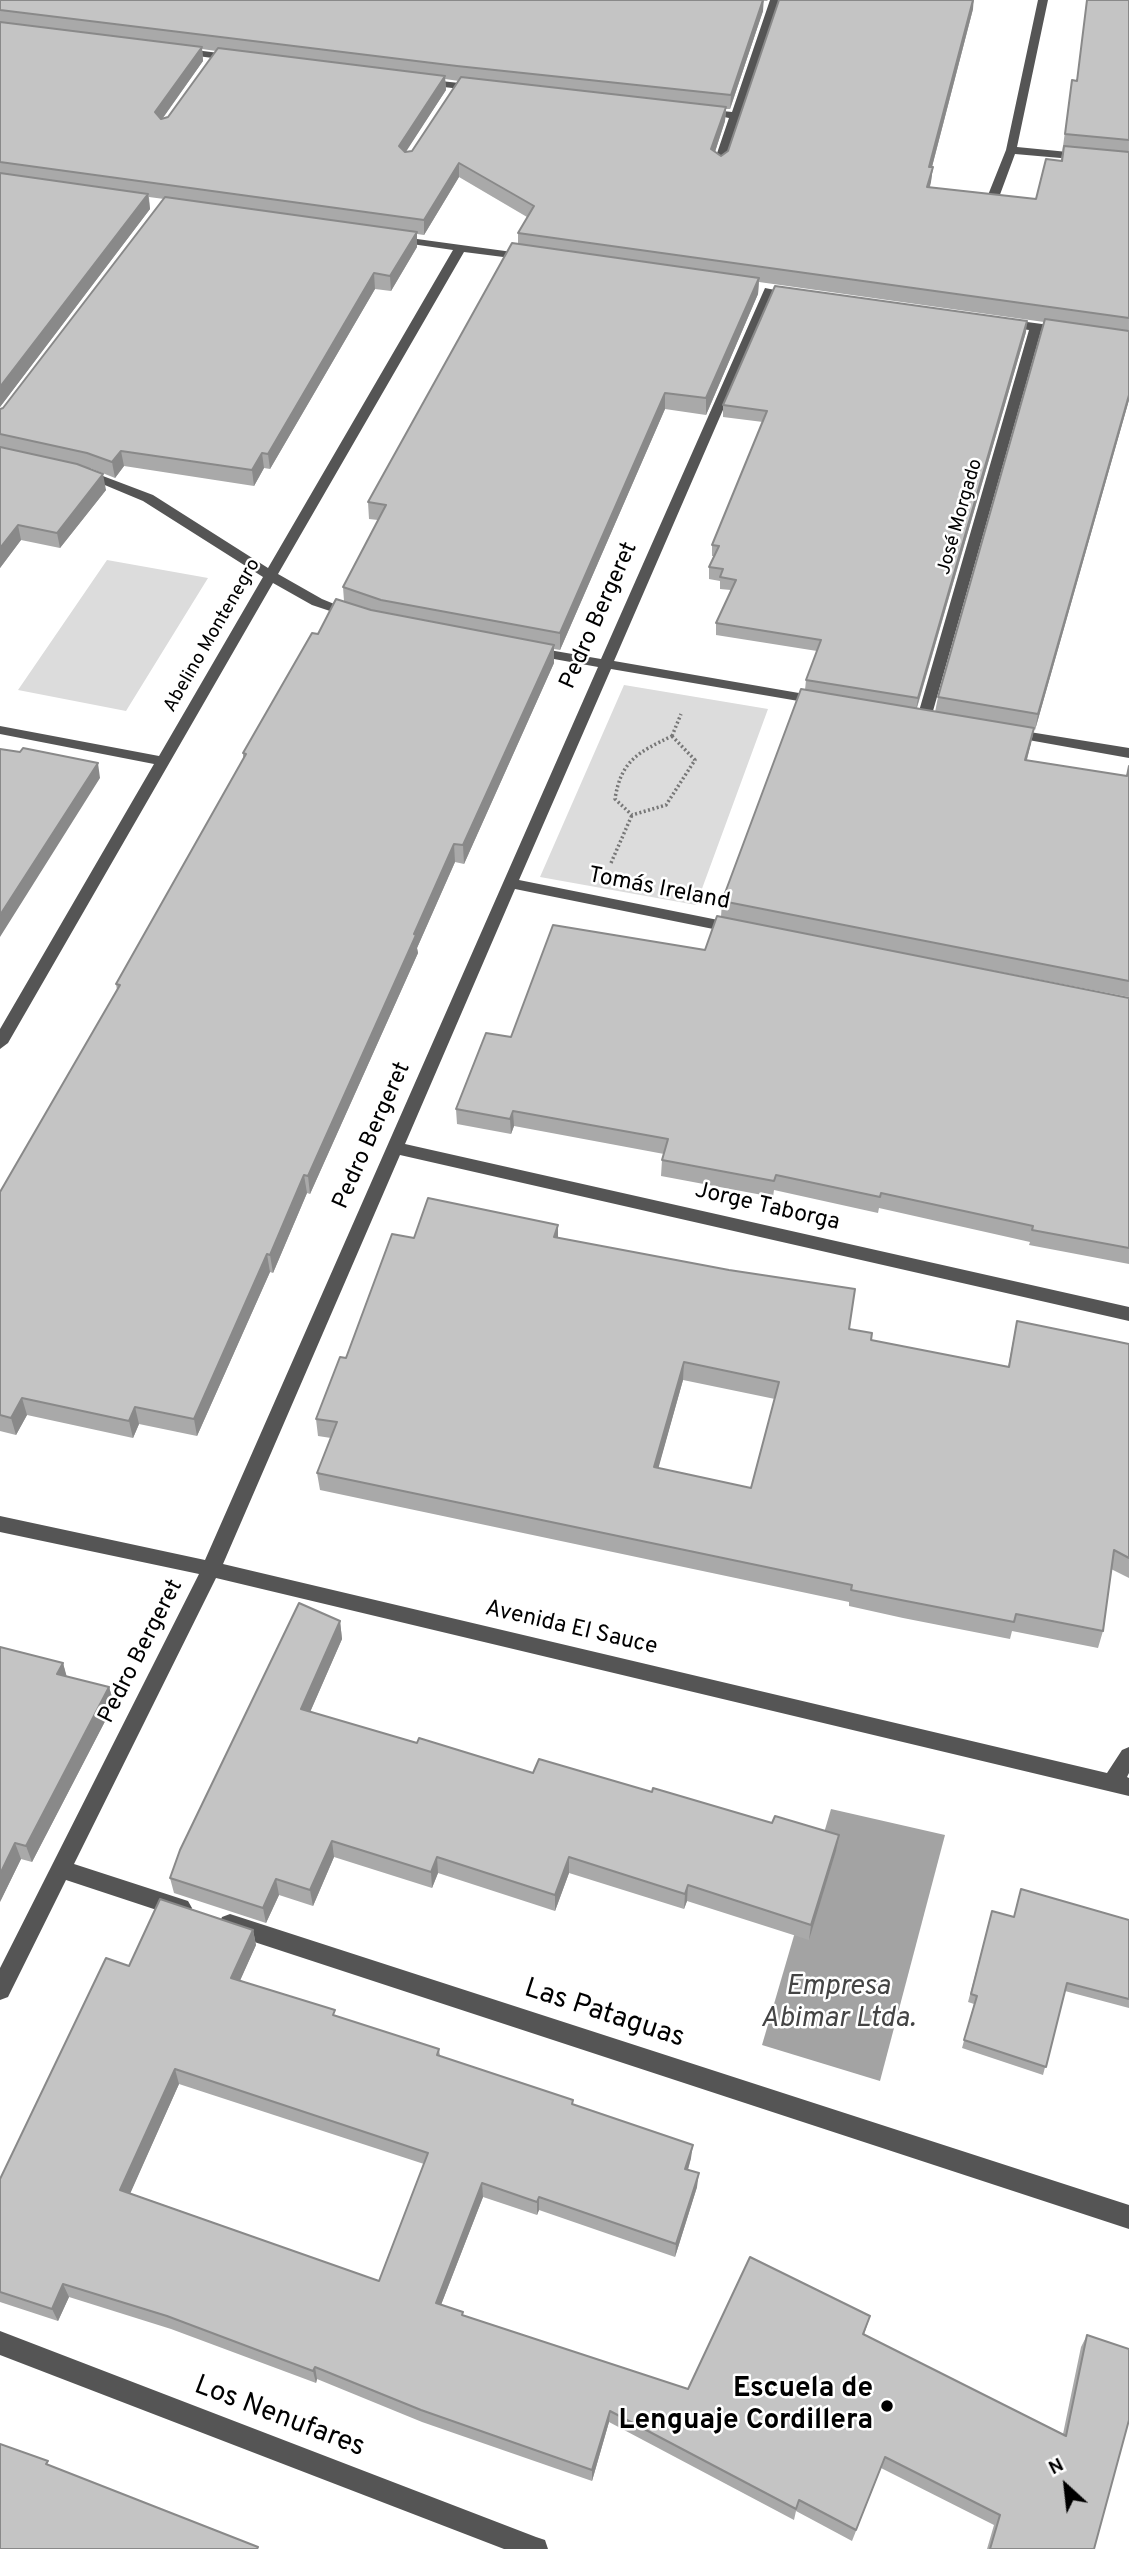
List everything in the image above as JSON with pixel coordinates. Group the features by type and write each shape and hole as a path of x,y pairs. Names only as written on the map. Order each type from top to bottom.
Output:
{"street":[{"path":"992,201 1011,150 1043,0"},
{"path":"719,165 774,4 759,6"},
{"path":"162,49 243,59"},
{"path":"208,66 216,55"},
{"path":"403,79 497,90"},
{"path":"450,97 457,86"},
{"path":"696,111 735,116"},
{"path":"1011,150 1129,161"},
{"path":"379,237 541,259"},
{"name":"Abelino Montenegro","path":"0,1043 460,248"},
{"name":"Pedro Bergeret","path":"0,1990 211,1569 769,290"},
{"path":"996,322 1076,332"},
{"name":"José Morgado","path":"924,718 1036,327"},
{"path":"72,471 148,498 317,602 366,619"},
{"path":"511,647 830,702"},
{"path":"0,730 163,761"},
{"path":"992,730 1129,753"},
{"name":"Tomás Ireland","path":"510,883 759,933"},
{"name":"Jorge Taborga","path":"395,1148 1129,1314"},
{"name":"Avenida El Sauce","path":"0,1524 211,1569 1120,1785"},
{"path":"1120,1785 1129,1756"},
{"name":"Las Pataguas","path":"61,1869 1129,2217"},
{"name":"Los Nenufares","path":"0,2343 536,2549"}],"path":[{"path":"594,900 632,815 666,805 695,760 672,736 637,753 617,778 615,799 632,815"}],"shaded area":[{"path":"107,560 208,578 126,711 18,690"},
{"path":"624,685 768,709 696,905 540,877"}],"water":[{"name":"Empresa Abimar Ltda.","path":"831,1809 945,1835 880,2081 762,2045"}],"building":[{"path":"0,0 763,0 731,95 457,66 0,10"},
{"path":"779,0 973,0 929,167 933,167 927,187 1036,199 1046,159 1062,161 1064,146 1129,152 1129,318 518,233 534,206 459,163 424,220 0,162 0,22 202,47 155,112 161,119 168,117 218,48 445,76 399,146 405,152 412,151 461,77 726,107 711,149 721,156 728,151"},
{"path":"1087,0 1129,0 1129,140 1065,134 1072,80 1077,81"},
{"path":"0,173 148,194 0,387"},
{"path":"165,197 417,232 390,276 374,273 268,454 262,453 252,470 121,451 112,462 87,453 0,434 0,409"},
{"path":"512,243 759,278 706,398 665,393 560,633 381,600 343,587 386,505 368,502"},
{"path":"775,286 1027,321 918,698 806,680 821,640 716,623 736,580 720,577 723,569 709,567 719,546 712,545 767,411 723,405"},
{"path":"1045,319 1129,331 1129,395 1038,714 938,697"},
{"path":"0,447 77,464 103,474 57,533 18,525 0,548"},
{"path":"336,599 371,610 554,645 463,845 454,844 308,1176 304,1175 194,1419 135,1407 129,1421 22,1398 11,1418 0,1415 0,1192 120,985 116,984 246,754 243,753 312,633 318,634"},
{"path":"801,689 1034,728 1025,760 1127,776 1129,766 1129,981 722,901"},
{"path":"23,748 98,763 0,915 0,749 20,752"},
{"path":"717,916 1129,998 1129,1248 1032,1230 1033,1226 881,1193 880,1197 776,1175 774,1181 662,1160 668,1139 513,1111 510,1119 456,1109 486,1033 511,1037 553,925 705,950"},
{"path":"428,1198 558,1225 554,1237 729,1270 855,1289 849,1329 872,1333 871,1340 1009,1367 1017,1321 1129,1344 1129,1558 1114,1550 1103,1631 1016,1614 1014,1622 851,1590 852,1585 317,1473 337,1422 316,1419 340,1357 346,1358 392,1234 414,1238","holes":["684,1362 779,1382 751,1488 654,1467"]},
{"path":"299,1603 340,1621 301,1709 417,1743 419,1738 533,1773 539,1759 652,1792 653,1788 772,1823 775,1816 839,1835 811,1925 688,1885 685,1894 569,1857 555,1895 437,1857 431,1872 332,1841 310,1890 276,1879 263,1908 170,1878 180,1850"},
{"path":"0,1647 63,1663 57,1674 109,1687 26,1846 15,1843 0,1874"},
{"path":"1021,1889 1129,1920 1129,1999 1067,1983 1046,2067 964,2040 977,1996 971,1994 992,1911 1014,1917"},
{"path":"160,1899 253,1930 231,1978 335,2010 333,2015 439,2049 437,2055 573,2100 572,2104 693,2145 685,2169 699,2173 676,2244 539,2197 537,2202 482,2183 436,2303 463,2312 462,2315 688,2389 750,2257 870,2316 863,2334 1066,2436 1087,2335 1129,2349 1129,2420 1094,2549 990,2549 1000,2515 885,2457 856,2530 799,2500 796,2509 610,2411 592,2470 421,2410 315,2367 313,2371 167,2316 63,2284 52,2309 0,2292 0,2179 106,1958 129,1966","holes":["175,2069 428,2153 379,2281 120,2190"]},
{"path":"0,2444 48,2461 46,2464 258,2547 0,2549"}],"place":[{"name":"Escuela de Lenguaje Cordillera","path":"887,2406"}]}
